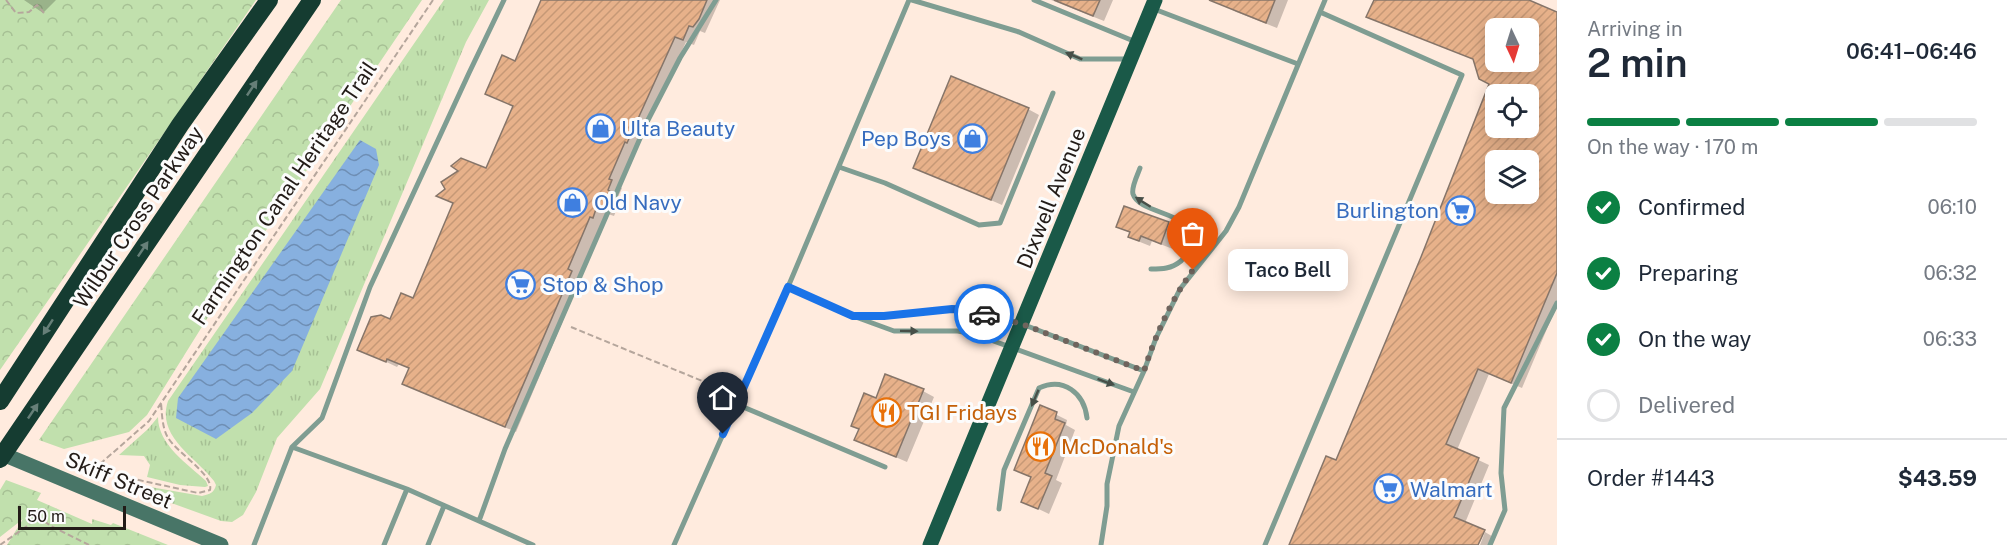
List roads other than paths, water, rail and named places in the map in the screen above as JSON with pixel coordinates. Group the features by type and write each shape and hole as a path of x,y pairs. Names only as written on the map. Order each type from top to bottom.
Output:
{"highway":[{"name":"Wilbur Cross Parkway","path":"0,401 180,125 268,0"},
{"name":"Wilbur Cross Parkway","path":"0,459 312,0"}],"main road":[{"name":"Dixwell Avenue","path":"930,545 1153,4"},
{"name":"Skiff Street","path":"0,453 221,545"}],"lane":[{"path":"254,545 292,447 322,418 370,287 504,0"},
{"path":"479,521 509,438 648,120 680,58 716,0"},
{"path":"674,545 788,287 910,0 1019,32 1080,59 1131,59"},
{"path":"1034,0 1138,43"},
{"path":"1101,545 1107,506 1107,484 1119,426 1156,338 1180,289 1226,231 1239,207 1325,0"},
{"path":"1153,4 1299,64"},
{"path":"1265,545 1462,75 1320,12"},
{"path":"839,166 885,183 979,225 1000,223 1053,93"},
{"path":"1140,168 1132,192 1134,196 1144,204 1183,222 1191,235 1190,247 1181,261 1169,269 1150,269"},
{"path":"788,287 853,316 894,331 958,331 1134,392"},
{"path":"1490,545 1505,510 1501,472 1504,408 1557,303"},
{"path":"853,316 884,316 952,309 972,310 1022,324 1144,371"},
{"path":"999,509 1004,470 1039,388 1050,383 1059,384 1081,396 1087,418"},
{"path":"736,404 885,467"},
{"path":"292,447 407,489 533,545"},
{"path":"384,545 407,489"},
{"path":"428,545 444,506"},
{"path":"510,545 514,537"}],"water":[{"path":"360,140 376,149 379,165 292,371 252,413 216,439 176,418 178,398"}],"place":[{"name":"Ulta Beauty","path":"600,128"},
{"name":"Pep Boys","path":"972,138"},
{"name":"Old Navy","path":"573,202"},
{"name":"Burlington","path":"1460,210"},
{"name":"Taco Bell","path":"1193,270"},
{"name":"Stop & Shop","path":"521,284"},
{"name":"TGI Fridays","path":"886,412"},
{"name":"McDonald's","path":"1040,446"},
{"name":"Walmart","path":"1389,489"}]}
